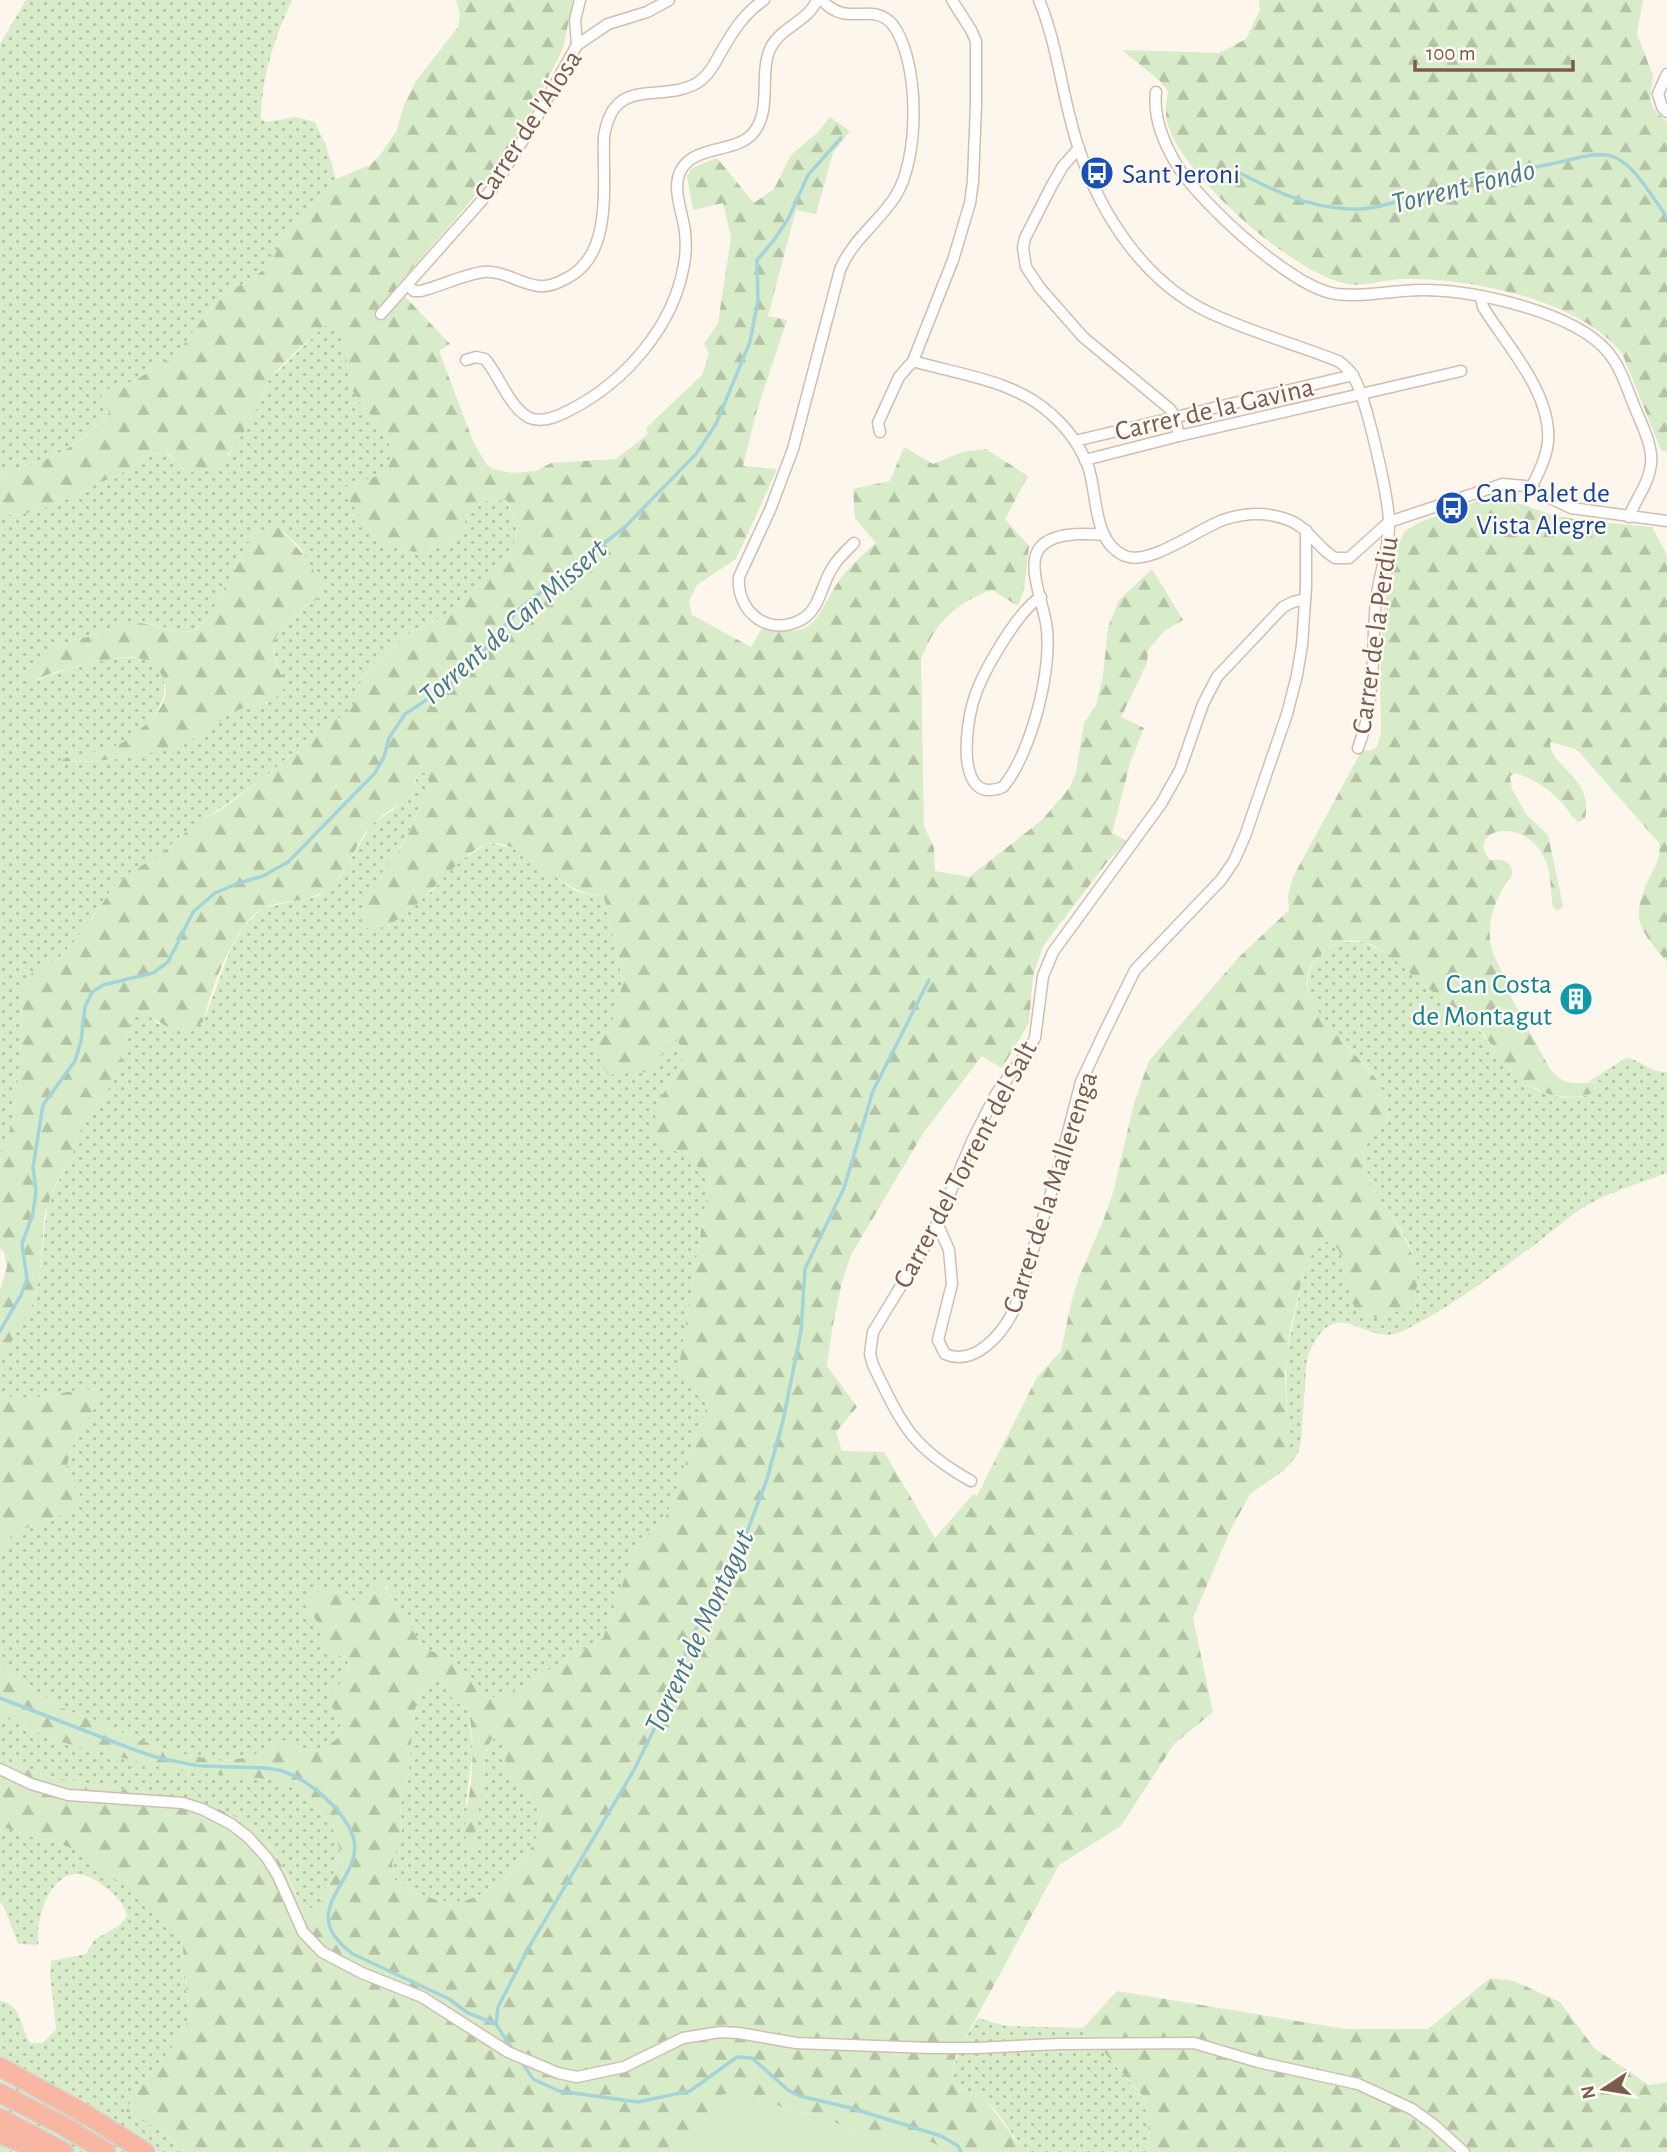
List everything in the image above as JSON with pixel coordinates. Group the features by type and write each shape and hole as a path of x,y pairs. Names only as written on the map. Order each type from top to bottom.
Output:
{"highway":[{"path":"0,2067 88,2115 145,2152"},
{"path":"0,2093 64,2126 106,2152"},
{"path":"0,2118 64,2152"},
{"path":"0,2134 43,2152"}],"street":[{"path":"577,45 575,20 580,0"},
{"name":"Carrer de l'Alosa","path":"381,314 493,188 577,45 608,24 647,12 669,0"},
{"path":"407,285 415,291 421,291 486,272 504,274 540,286 573,275 582,267 603,225 604,137 611,113 620,103 635,95 677,89 699,82 714,66 744,18 764,0"},
{"path":"466,360 476,357 485,359 518,409 526,416 539,420 564,414 615,381 631,365 667,314 681,278 686,235 676,185 681,169 694,158 737,143 755,131 762,112 766,63 774,41 809,13 820,0 833,11 842,13 880,13 893,25 906,53 909,70 912,104 910,155 906,173 897,195 851,247 840,270 793,449 770,510 739,577 738,587 743,606 755,617 772,624 792,624 801,620 813,609 832,567 854,543"},
{"path":"880,432 878,423 899,377 913,361 953,260 973,181 976,41 952,0"},
{"path":"1039,0 1057,51 1079,148 1106,212 1120,234 1146,265 1209,313 1338,361 1353,375 1361,395 1389,522"},
{"path":"1667,74 1658,94 1662,107 1667,112"},
{"path":"1156,92 1154,106 1162,135 1178,168 1206,202 1263,253 1310,284 1337,294 1425,289 1523,306 1553,317 1599,344 1614,360 1640,419 1652,460 1647,483 1634,502 1629,517"},
{"path":"1079,148 1052,185 1025,239 1023,248 1026,267 1040,288 1083,337 1153,394 1175,417 1180,436"},
{"path":"1481,298 1483,307 1533,384 1545,411 1548,441 1546,454 1531,488"},
{"path":"913,361 998,384 1027,396 1050,412 1075,441 1085,460 1104,535 1115,550 1125,556 1140,558 1224,520 1250,514 1290,520 1306,530 1331,556 1349,558 1389,522 1492,486 1514,484 1531,488 1571,508 1667,521"},
{"name":"Carrer de la Gavina","path":"1085,460 1461,371"},
{"name":"Carrer de la Gavina","path":"1075,441 1353,375"},
{"name":"Carrer de la Perdiu","path":"1359,748 1370,709 1376,603 1389,522"},
{"name":"Carrer de la Mallerenga","path":"938,1225 949,1250 952,1275 949,1300 938,1340 945,1354 962,1357 986,1347 1006,1326 1014,1310 1057,1174 1081,1082 1135,970 1197,906 1234,861 1287,714 1302,645 1306,530"},
{"path":"1041,597 1024,611 986,670 968,717 966,752 969,769 978,787 984,790 997,790 1009,780 1021,757 1038,708 1049,641 1041,597 1035,564 1036,554 1041,546 1058,538 1104,535"},
{"name":"Carrer del Torrent del Salt","path":"971,1481 925,1451 914,1440 873,1365 870,1354 873,1332 938,1225 973,1139 996,1094 1035,1038 1043,976 1053,952 1161,804 1180,770 1203,704 1217,677 1283,607 1293,601 1305,599"},
{"path":"0,1769 51,1791 68,1795 183,1804 202,1809 231,1824 248,1837 267,1858 303,1932 322,1952 362,1973 422,1997 508,2052 558,2073 577,2077 624,2067 683,2038 720,2032 796,2043 931,2048 1059,2043 1194,2043 1258,2062 1358,2084 1412,2109 1464,2152"}],"green space":[{"path":"26,0 292,0 270,58 263,89 261,119 266,122 296,117 315,122 336,179 286,233 264,269 214,303 185,343 167,361 134,381 100,392 109,413 98,425 60,452 31,465 0,474 0,44"},
{"path":"456,0 573,0 563,48 525,124 490,177 396,287 450,344 439,351 473,441 486,464 492,469 512,473 536,471 551,463 616,459 648,434 646,428 702,375 709,354 704,344 718,323 731,237 723,203 693,210 687,176 692,168 717,158 754,203 774,189 791,155 818,132 830,117 850,131 833,153 816,214 796,210 768,316 787,320 757,410 743,466 777,469 736,559 697,585 689,601 692,615 751,647 762,628 795,631 813,622 845,573 876,543 855,518 853,489 890,481 904,447 933,464 962,452 986,449 1028,476 1005,519 1029,546 1024,590 1018,606 992,590 967,601 940,625 921,659 924,826 934,848 935,871 969,877 1042,820 1070,787 1076,772 1084,723 1096,705 1103,675 1108,627 1119,600 1152,569 1183,620 1164,631 1148,650 1147,663 1121,717 1144,728 1131,760 1112,833 1127,841 1108,861 1043,946 1033,976 1029,1023 1002,1068 982,1056 924,1132 851,1255 842,1282 827,1366 857,1407 836,1432 842,1451 884,1452 935,1538 973,1494 977,1496 1037,1377 1061,1351 1071,1303 1113,1193 1134,1103 1149,1061 1238,958 1289,910 1288,896 1293,877 1362,750 1370,751 1377,747 1381,732 1381,656 1385,602 1396,552 1405,531 1420,522 1492,496 1499,496 1552,515 1652,527 1667,555 1667,962 1643,930 1639,912 1644,889 1658,859 1659,843 1575,749 1550,742 1556,759 1583,792 1585,818 1579,822 1542,786 1516,773 1510,776 1512,789 1526,814 1548,835 1563,906 1558,911 1553,907 1548,869 1544,857 1534,844 1523,835 1510,831 1490,835 1484,841 1484,850 1490,860 1506,862 1512,870 1512,875 1495,905 1490,927 1492,949 1511,997 1550,1069 1569,1082 1606,1083 1603,1090 1574,1097 1534,1088 1511,1071 1482,1032 1467,1017 1373,946 1348,941 1335,944 1310,967 1307,983 1318,1011 1374,1076 1385,1097 1387,1119 1367,1144 1364,1161 1372,1186 1411,1251 1417,1269 1417,1286 1410,1301 1394,1313 1366,1317 1356,1310 1352,1302 1341,1257 1330,1240 1317,1246 1305,1266 1289,1336 1285,1372 1285,1446 1293,1461 1250,1494 1231,1529 1193,1618 1213,1712 1174,1744 1121,1826 1059,1865 956,2055 952,2074 963,2090 980,2096 989,2104 1028,2152 941,2152 936,2144 857,2134 821,2115 795,2113 742,2090 706,2123 662,2152 186,2152 160,2130 126,2112 135,2090 175,2044 189,2019 182,1938 148,1903 75,1850 54,1841 0,1826 0,1760 70,1780 190,1800 227,1813 259,1834 278,1859 303,1906 309,1909 320,1904 337,1865 340,1850 334,1831 311,1800 279,1780 170,1770 54,1740 0,1715 0,1666 62,1708 171,1752 223,1761 244,1758 267,1750 280,1739 305,1749 318,1750 340,1736 341,1719 328,1702 330,1691 345,1678 348,1664 347,1658 327,1651 321,1645 320,1626 305,1605 307,1597 316,1592 331,1590 360,1604 372,1582 380,1579 421,1644 454,1660 491,1697 501,1698 603,1638 637,1544 665,1519 709,1401 679,1366 710,1175 653,1136 657,1103 683,1064 678,1038 646,1072 608,1075 595,1045 613,1019 623,982 604,896 588,894 571,887 511,847 497,843 484,845 456,865 425,897 393,922 378,928 363,927 365,902 370,891 405,840 430,784 425,773 418,772 406,797 367,830 336,881 321,893 268,906 246,924 219,973 204,1020 195,1027 178,1030 135,1011 126,1034 119,1073 83,1126 70,1160 53,1189 45,1213 39,1280 30,1311 0,1361 0,1290 7,1267 4,1252 0,1248 0,1162 15,1111 21,1044 22,990 27,977 44,964 56,961 65,952 91,921 113,887 123,878 156,858 195,824 219,811 263,779 303,744 352,708 362,678 404,636 446,615 506,561 516,539 517,523 506,500 485,501 475,508 450,542 438,548 414,552 377,540 340,490 387,471 389,444 385,434 350,385 348,366 336,326 324,326 276,372 229,454 209,470 198,473 186,470 166,452 153,454 119,475 48,507 13,515 0,515 0,474 46,459 74,444 99,425 109,413 100,392 134,381 167,361 185,343 214,303 264,269 286,233 336,179 370,165 380,155 396,132 404,105 416,81 458,27 460,14","holes":["437,1680 443,1682 453,1699 468,1711 471,1729 472,1773 465,1822 467,1847 473,1852 486,1751 492,1739 506,1739 505,1772 535,1805 539,1824 536,1839 515,1869 486,1892 457,1902 435,1899 400,1885 395,1880 392,1863 402,1832 400,1808 408,1775 414,1713 421,1691 426,1685"]},
{"path":"1259,0 1643,0 1637,33 1653,76 1650,99 1653,108 1667,122 1667,452 1661,450 1622,353 1603,334 1579,318 1551,305 1489,287 1428,279 1350,284 1321,275 1269,242 1243,220 1196,172 1179,149 1169,128 1166,114 1168,91 1160,81 1122,50 1219,53 1246,39 1260,10"},
{"path":"324,326 337,326 348,366 350,385 385,434 389,444 387,471 341,490 377,540 414,552 438,548 450,542 475,508 485,501 505,500 517,523 516,539 506,561 446,615 404,636 362,678 353,708 303,744 263,779 184,833 156,858 133,870 113,887 83,932 56,961 44,964 22,990 21,1044 15,1111 0,1162 0,515 25,513 48,507 119,475 158,453 165,452 183,469 229,455 257,408 268,381","holes":["277,526 300,547 325,595 292,617 277,636 275,660 282,674 268,703 235,711 204,733 150,753 96,761 61,761 111,748 136,734 158,710 164,680 154,664 133,658 91,663 39,680 28,670 42,655 69,642 130,624 141,623 194,631 208,618 254,533"]},
{"path":"277,526 305,558 325,595 288,620 276,639 275,661 286,686 281,693 267,702 235,711 201,735 167,748 132,757 59,761 119,745 136,733 161,707 165,698 165,681 156,667 132,657 81,665 27,681 26,675 31,665 57,646 130,623 195,631 208,618 254,533"},
{"path":"418,772 425,773 430,784 406,838 372,889 363,910 388,926 432,891 458,862 488,843 522,852 570,887 591,895 604,896 623,982 613,1019 678,1037 683,1064 657,1103 710,1175 679,1366 709,1401 665,1519 637,1544 603,1638 501,1698 490,1697 454,1660 421,1644 386,1586 361,1604 356,1604 346,1594 309,1612 320,1626 327,1651 347,1658 346,1677 328,1702 341,1719 340,1736 318,1750 297,1747 280,1739 267,1750 244,1758 222,1761 171,1752 62,1708 0,1666 0,1551 10,1537 19,1531 58,1517 74,1504 80,1494 65,1476 66,1466 75,1440 95,1407 85,1388 30,1398 0,1393 0,1361 30,1311 39,1280 48,1200 70,1160 83,1126 119,1073 126,1034 135,1011 148,1014 158,1024 204,1020 231,948 244,926 263,908 318,896 340,877 372,824 393,810 415,784"},
{"path":"1343,942 1364,942 1390,955 1425,986 1472,1021 1511,1071 1536,1090 1564,1098 1585,1096 1603,1090 1600,1082 1588,1082 1626,1058 1656,1071 1667,1072 1667,1173 1589,1204 1471,1290 1403,1331 1389,1335 1340,1322 1329,1326 1318,1337 1307,1358 1301,1439 1299,1451 1293,1461 1285,1446 1286,1357 1305,1266 1317,1246 1331,1240 1336,1245 1344,1260 1353,1302 1394,1313 1409,1301 1416,1273 1414,1257 1408,1243 1374,1189 1363,1159 1366,1143 1384,1126 1387,1119 1386,1100 1374,1076 1337,1035 1313,1003 1308,986 1310,970 1321,955"},
{"path":"85,1388 96,1394 95,1407 70,1451 65,1476 80,1494 66,1512 19,1531 9,1538 0,1551 0,1393 30,1398"},
{"path":"437,1680 443,1682 453,1699 468,1711 473,1749 466,1802 473,1851 486,1752 493,1739 506,1739 505,1772 535,1805 539,1824 536,1839 515,1869 486,1892 457,1902 435,1899 400,1885 395,1880 392,1863 402,1832 400,1808 408,1775 414,1713 421,1691 426,1685"},
{"path":"0,1715 54,1740 224,1774 280,1780 311,1800 334,1831 340,1850 337,1865 320,1904 309,1909 303,1906 270,1845 230,1814 193,1801 70,1780 0,1760"},
{"path":"0,1826 54,1841 75,1850 149,1903 182,1938 189,2019 175,2044 135,2090 127,2112 160,2130 186,2152 0,2152 0,2001 17,2011 30,2043 42,2043 56,2028 51,1961 86,1954 94,1940 120,1925 127,1916 120,1901 99,1883 87,1876 67,1876 51,1890 46,1900 38,1927 38,1945 18,1944 3,1904 0,1903"},
{"path":"1490,1978 1514,1981 1560,2002 1594,2048 1649,2085 1667,2082 1667,2152 1151,2152 1145,2099 1083,2028 1117,1991 1345,2029 1428,2029"},
{"path":"978,2018 1006,2026 1083,2028 1145,2100 1151,2152 1028,2152 991,2105 965,2090 952,2075 959,2049"},
{"path":"742,2090 795,2113 821,2115 857,2134 916,2136 936,2144 941,2152 662,2152 706,2123 713,2097"}],"waterway":[{"name":"Torrent de Can Missert","path":"0,1331 27,1279 22,1244 33,1213 36,1191 33,1167 43,1105 75,1061 81,1041 85,1007 92,992 103,985 153,973 168,962 193,912 215,893 263,876 288,862 375,773 384,757 389,738 405,714 449,685 469,668 518,610 625,527 696,454 716,424 750,342 758,300 757,260 788,219 808,175 841,138"},
{"name":"Torrent Fondo","path":"1238,172 1278,192 1305,201 1334,208 1361,209 1386,205 1473,180 1583,157 1607,155 1630,168 1667,217"},
{"name":"Torrent de Montagut","path":"496,2024 498,2007 529,1947 634,1770 666,1705 694,1632 730,1577 767,1479 783,1421 801,1331 805,1269 844,1188 873,1091 929,980"},
{"path":"0,1698 157,1757 201,1766 277,1770 305,1782 334,1807 349,1826 353,1836 354,1852 350,1867 329,1908 329,1923 336,1938 353,1954 449,1999 468,2013 496,2024 514,2052"},
{"path":"521,2061 533,2079 559,2091 638,2102 690,2091 737,2057 752,2058 788,2090 800,2096 851,2108 941,2136 958,2146 961,2152"}],"place":[{"name":"Sant Jeroni","path":"1097,173"},
{"name":"Can Palet de Vista Alegre","path":"1452,508"},
{"name":"Can Costa de Montagut","path":"1576,999"}]}
